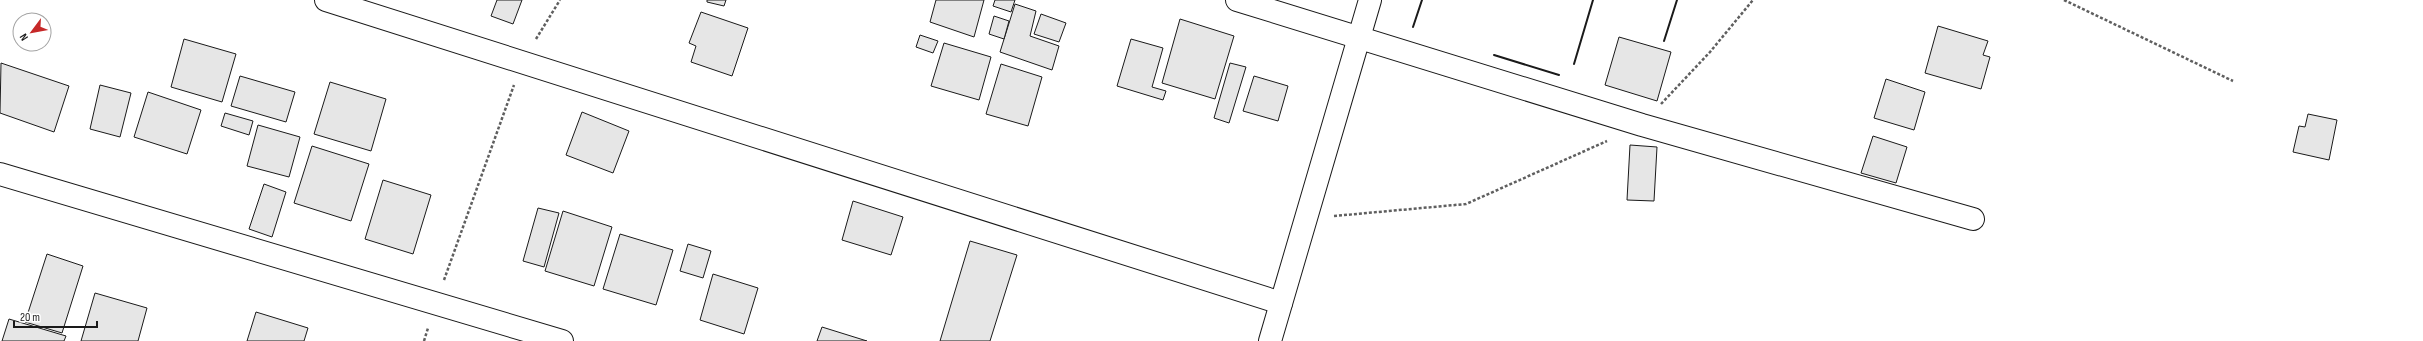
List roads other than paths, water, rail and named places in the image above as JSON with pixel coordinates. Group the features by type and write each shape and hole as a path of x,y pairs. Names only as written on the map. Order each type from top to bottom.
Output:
{"street":[{"path":"326,0 1281,303"},
{"path":"1237,0 1642,125 1973,219"},
{"path":"1270,341 1370,0"},
{"path":"0,174 436,302 562,341"}]}
